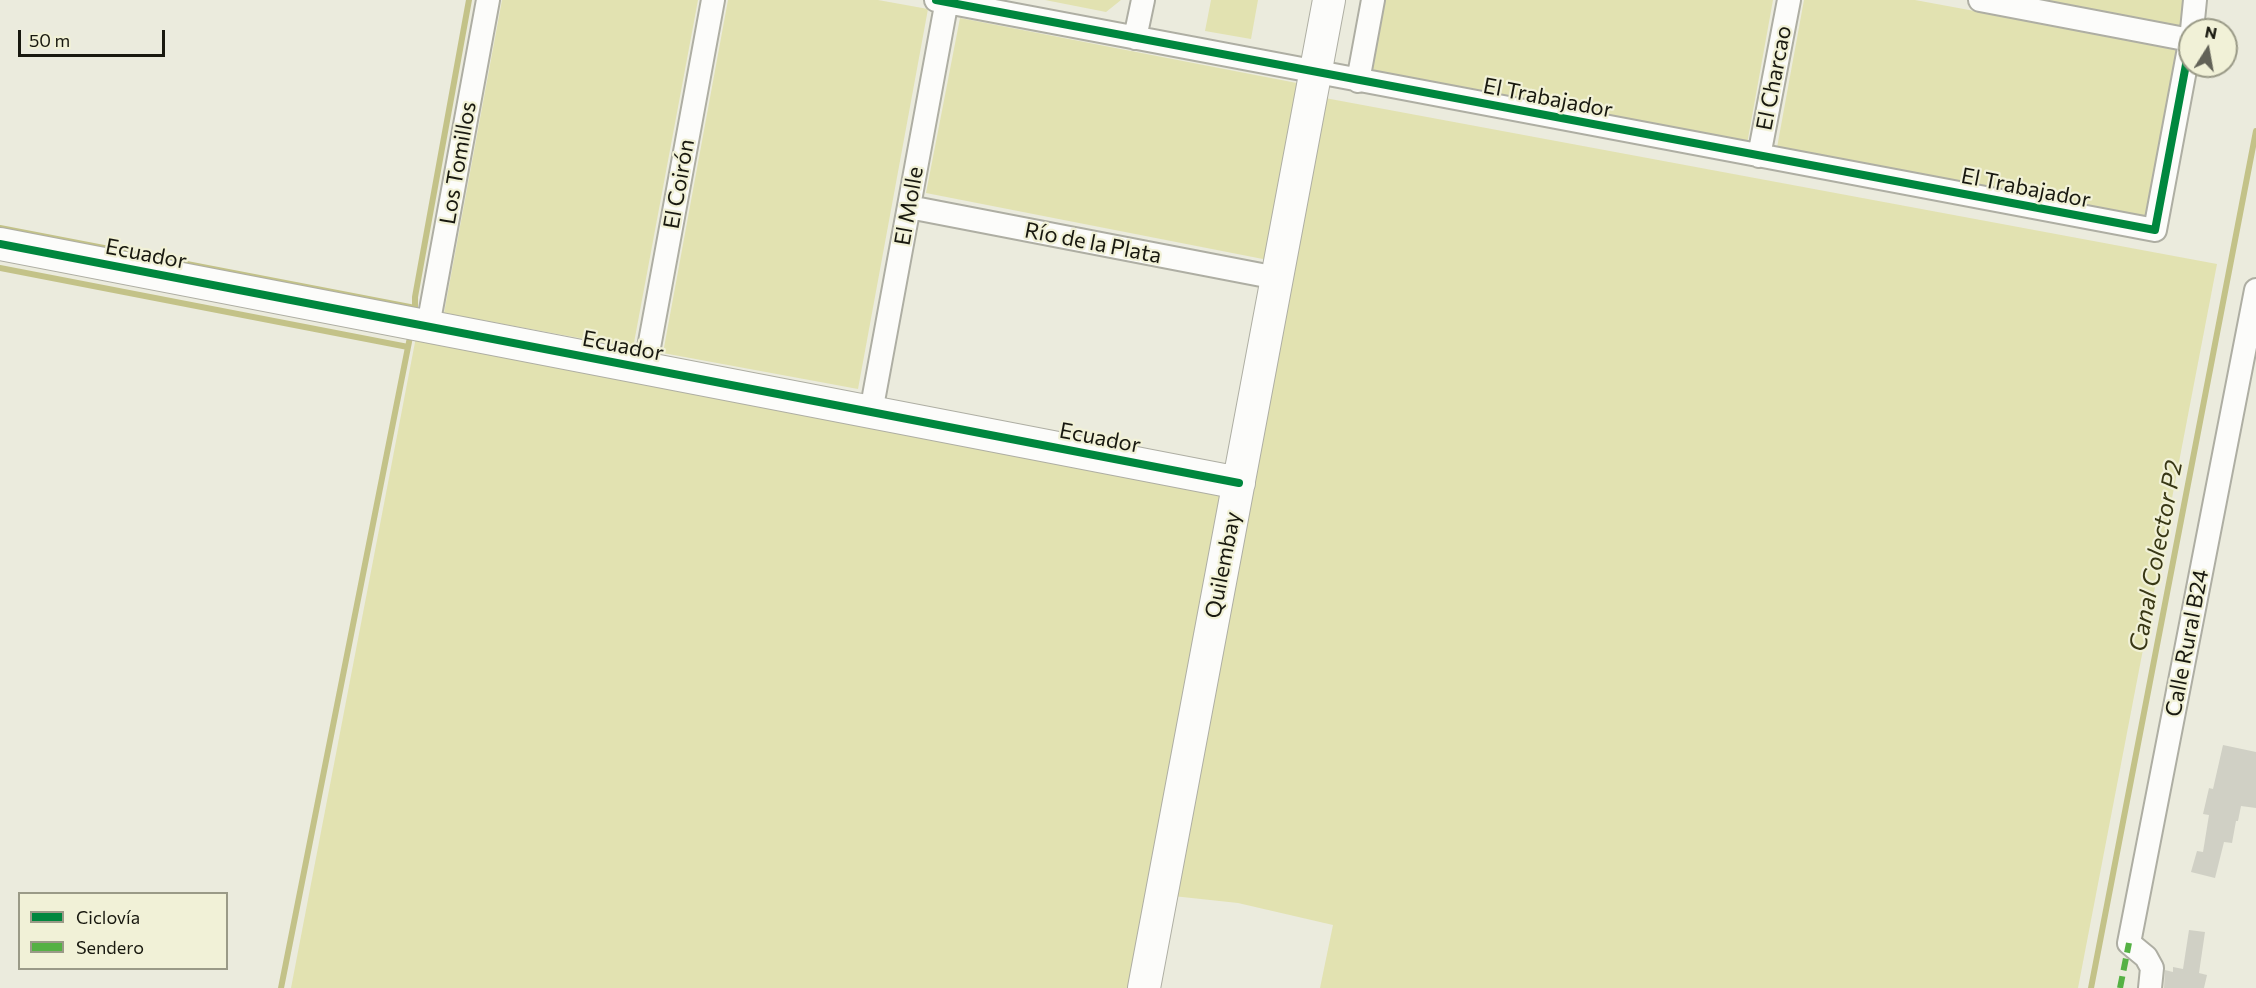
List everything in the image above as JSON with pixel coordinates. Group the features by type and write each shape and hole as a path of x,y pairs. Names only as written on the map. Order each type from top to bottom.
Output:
{"street":[{"name":"Los Tomillos","path":"428,326 488,0"},
{"name":"El Coirón","path":"645,369 713,0"},
{"path":"1135,39 1143,0"},
{"name":"Quilembay","path":"1144,988 1329,0"},
{"path":"1358,81 1373,0"},
{"name":"El Charcao","path":"1759,156 1789,0"},
{"path":"1980,0 2178,39"},
{"path":"2193,18 2195,0"},
{"name":"El Trabajador","path":"943,1 2154,230 2183,78"},
{"name":"El Molle","path":"871,412 909,207 943,1"},
{"name":"Río de la Plata","path":"909,207 1277,278"},
{"name":"Ecuador","path":"0,244 1239,483"},
{"name":"Calle Rural B24","path":"2150,988 2152,968 2146,957 2129,943 2256,290"}],"green space":[{"path":"502,0 698,0 633,348 444,313"},
{"path":"728,0 878,0 928,9 858,389 663,353"},
{"path":"1045,0 1121,0 1106,12"},
{"path":"1211,0 1258,0 1251,39 1205,31"},
{"path":"1383,0 1773,0 1747,144 1370,74"},
{"path":"1804,0 1915,0 2178,49 2178,59 2147,221 1776,153"},
{"path":"2033,0 2184,0 2183,18 2178,18 2178,26"},
{"path":"960,18 1302,84 1268,260 926,193"},
{"path":"1325,98 2217,264 2078,988 1320,988 1333,925 1238,903 1173,896"},
{"path":"416,337 1223,493 1133,988 291,988"}],"building":[{"path":"2223,745 2256,752 2256,808 2241,806 2232,843 2224,842 2215,878 2191,872 2197,851 2203,852 2209,815 2203,814 2209,788 2213,789"},
{"path":"2189,930 2205,932 2199,973 2207,975 2204,988 2164,988 2165,970 2173,972 2173,967 2183,969"}],"waterway":[{"path":"415,309 415,297 469,0"},
{"name":"Canal Colector P2","path":"2091,988 2256,131"},
{"path":"0,228 415,308"},
{"path":"0,268 408,347"},
{"path":"281,988 411,332"}],"marked path":[{"path":"2120,988 2129,943"}],"cycle path":[{"path":"936,0 2155,230 2183,78"},
{"path":"0,244 1239,483"}]}
